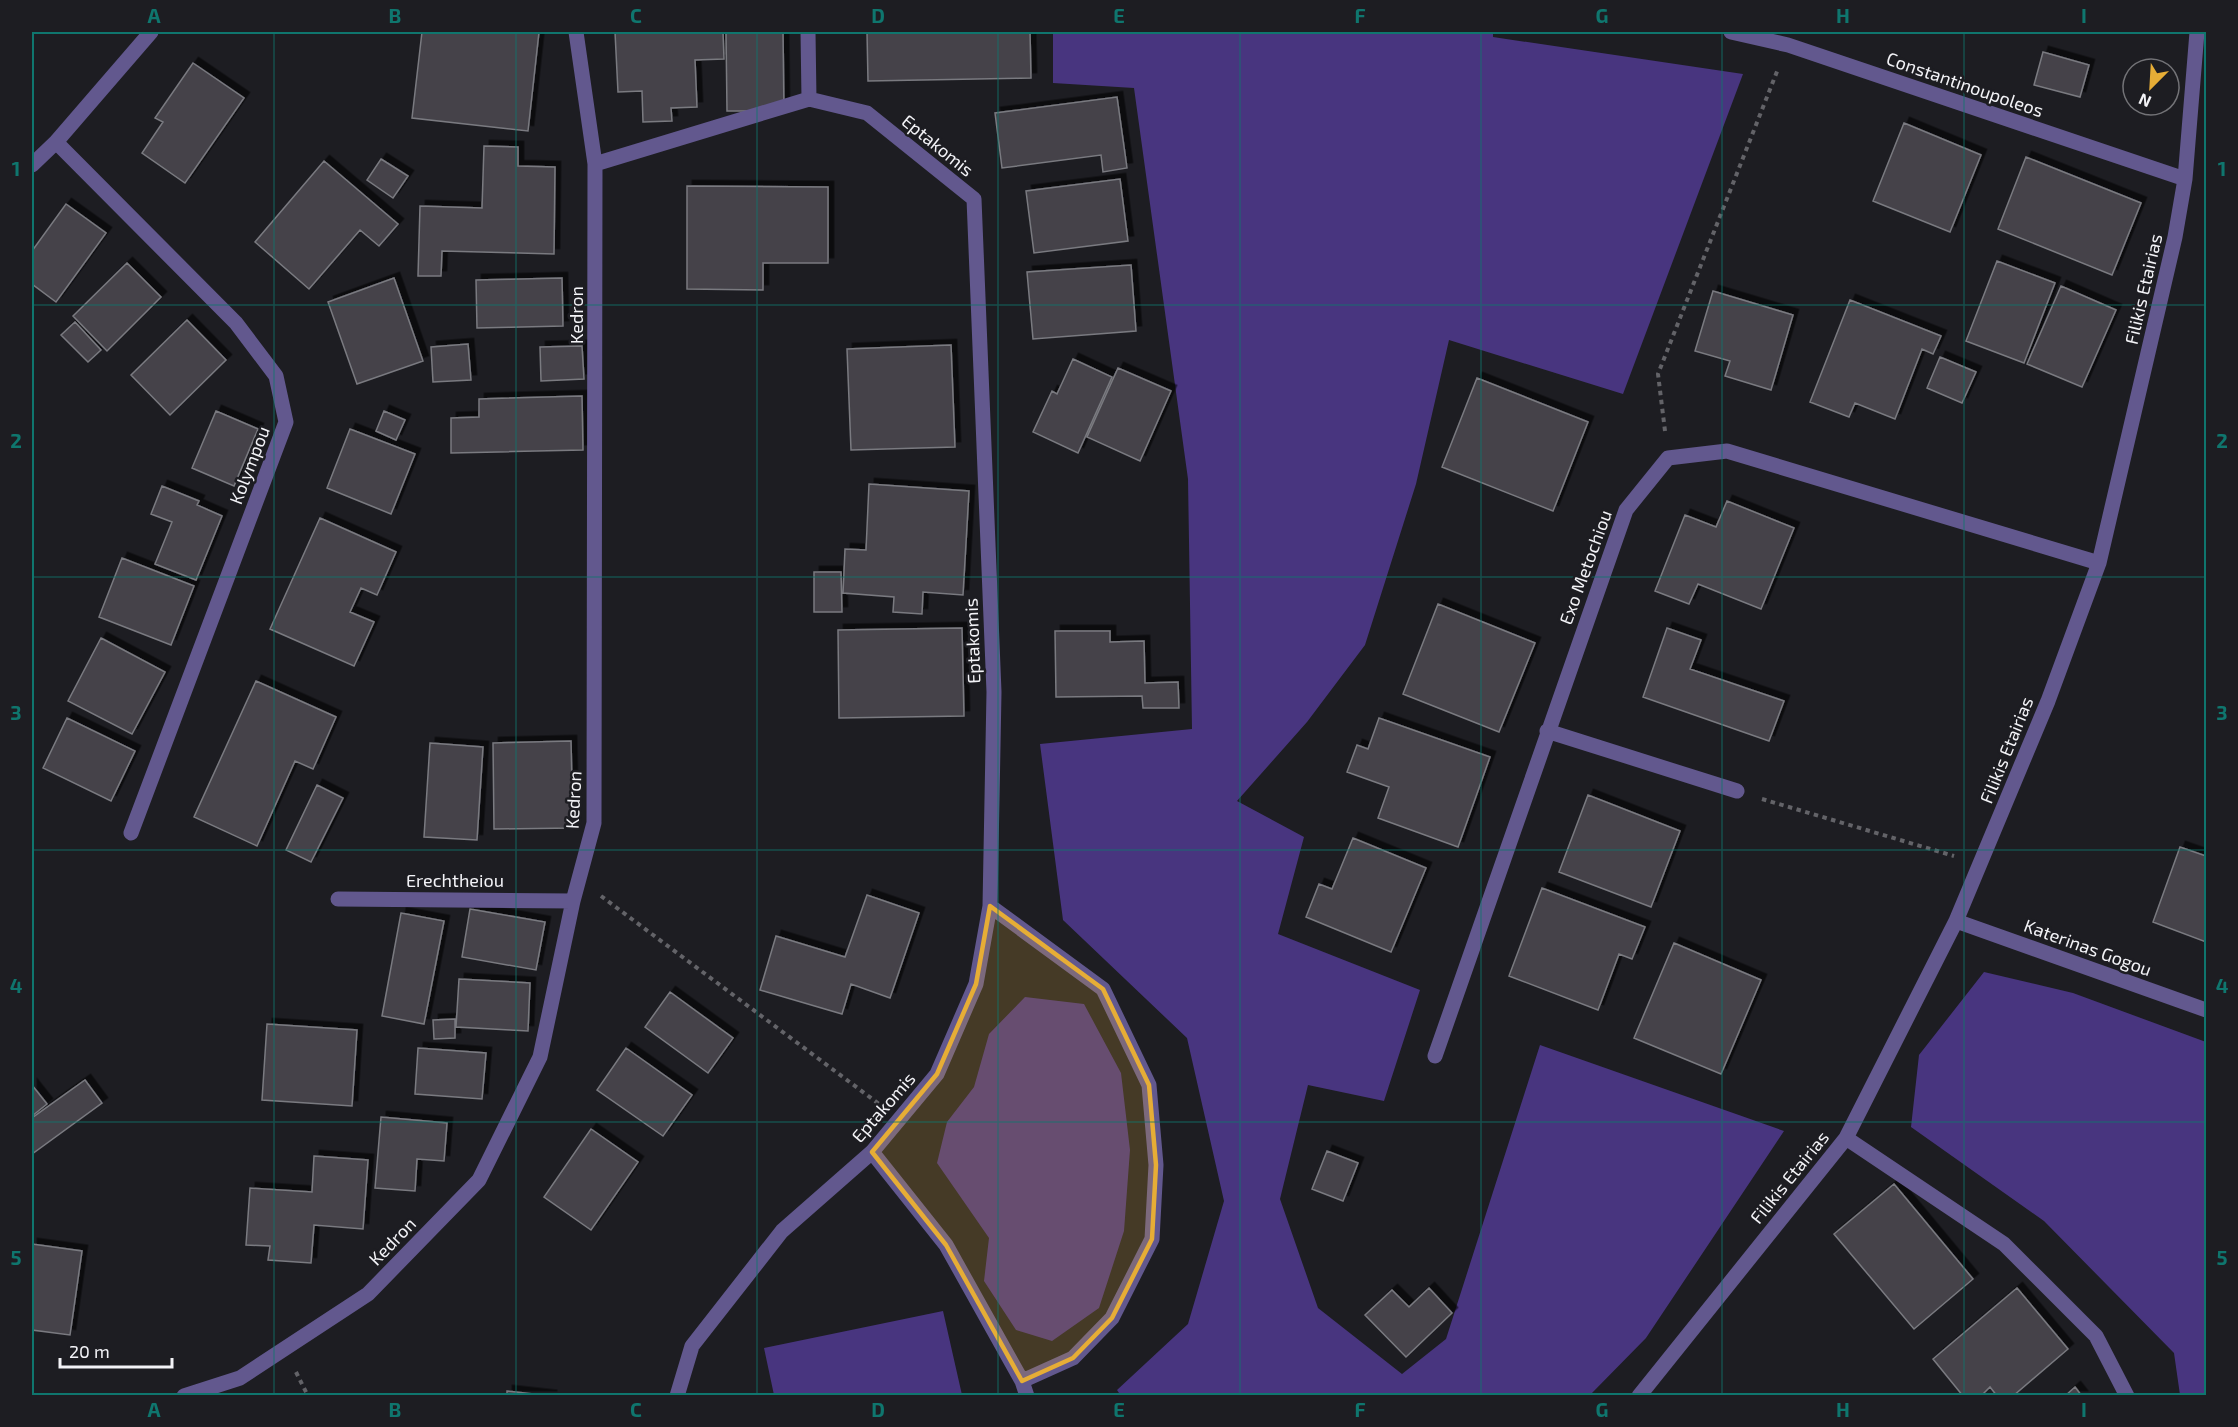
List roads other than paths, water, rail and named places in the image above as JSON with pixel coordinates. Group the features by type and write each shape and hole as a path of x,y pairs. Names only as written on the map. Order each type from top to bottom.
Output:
{"street":[{"path":"32,165 56,142 151,32"},
{"name":"Kedron","path":"184,1395 240,1378 368,1294 479,1180 540,1057 573,901 594,823 595,164 576,32"},
{"path":"808,32 809,99"},
{"name":"Constantinoupoleos","path":"1731,32 1788,45 2185,179"},
{"name":"Filikis Etairias","path":"1639,1395 1845,1138 1956,921 2048,701 2099,563 2175,237 2185,179 2197,32"},
{"name":"Eptakomis","path":"595,164 809,99 867,112 974,199 994,692 990,906 976,984 937,1074 872,1152 782,1231 692,1346 677,1395"},
{"name":"Kolympou","path":"56,142 236,323 276,376 286,422 131,833"},
{"name":"Exo Metochiou","path":"1435,1056 1626,510 1668,458 1727,451 2099,563"},
{"path":"1547,731 1737,791"},
{"name":"Erechtheiou","path":"338,900 573,901"},
{"path":"990,906 1103,989 1149,1085 1156,1165 1152,1239 1112,1318 1073,1358 1022,1381"},
{"name":"Katerinas Gogou","path":"1956,921 2206,1010"},
{"path":"1845,1138 2004,1244 2096,1336 2127,1395"},
{"path":"872,1152 946,1245 1022,1381 1027,1395"}]}
